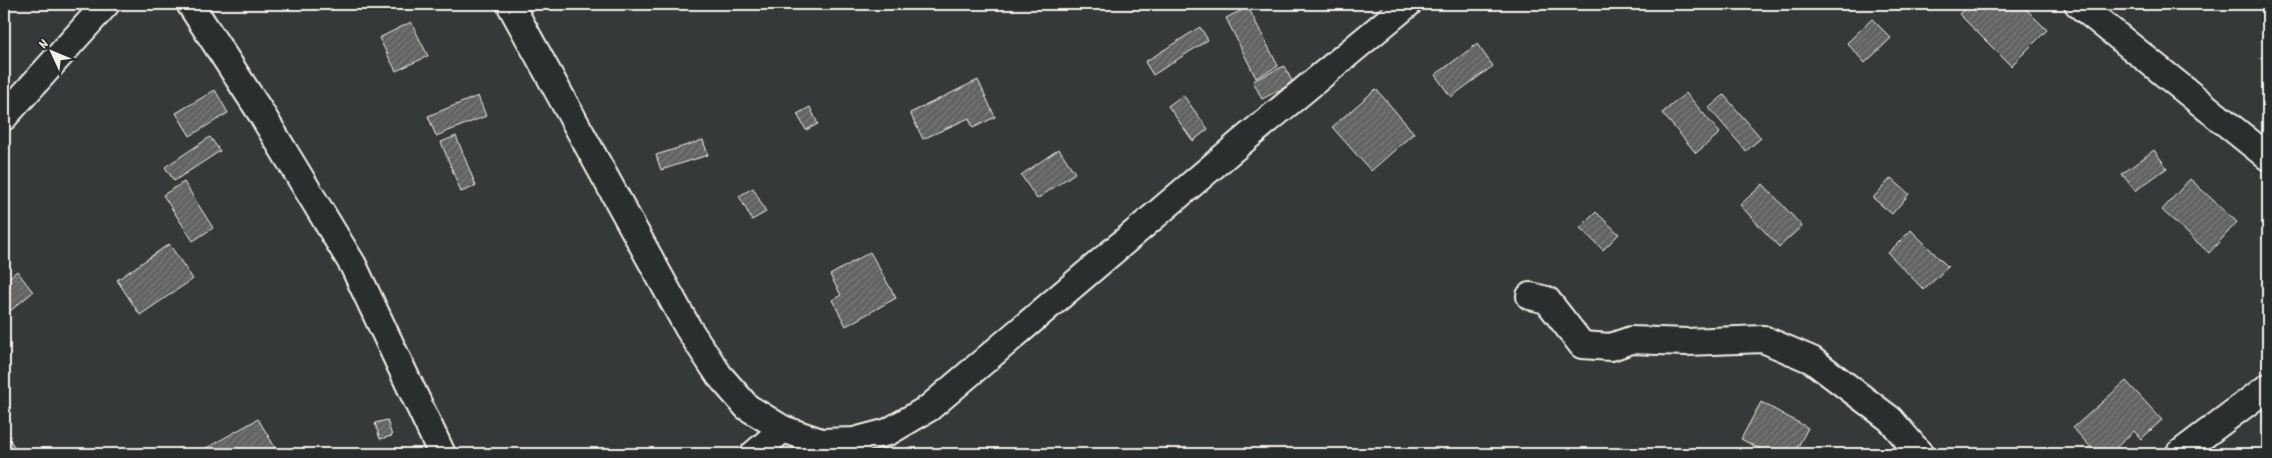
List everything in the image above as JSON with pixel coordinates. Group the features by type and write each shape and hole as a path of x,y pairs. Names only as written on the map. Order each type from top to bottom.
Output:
{"street":[{"path":"4,117 106,4"},
{"path":"190,4 261,112 353,265 442,454"},
{"path":"510,4 688,328 719,375 747,407 783,429 821,442 854,441 888,432 930,408 1239,144 1408,4"},
{"path":"2078,4 2268,157"},
{"path":"1530,296 1547,300 1582,345 1611,347 1632,340 1687,342 1763,339 1812,360 1890,419 1920,454"},
{"path":"2179,454 2268,387"},
{"path":"754,454 783,429"}],"building":[{"path":"1970,4 2021,4 2047,30 2011,66 1959,14"},
{"path":"1248,7 1278,66 1256,78 1226,18"},
{"path":"1872,19 1891,38 1865,63 1847,43"},
{"path":"411,22 428,56 396,71 379,38"},
{"path":"1200,27 1208,40 1153,75 1145,62"},
{"path":"1477,44 1493,66 1451,97 1435,75"},
{"path":"1284,66 1293,83 1262,99 1253,81"},
{"path":"978,80 995,117 973,128 969,118 923,139 910,113"},
{"path":"1376,89 1414,133 1371,171 1332,127"},
{"path":"215,90 228,113 190,136 176,113"},
{"path":"1686,93 1720,133 1696,153 1662,113"},
{"path":"1183,95 1208,129 1193,141 1168,106"},
{"path":"1724,95 1761,138 1746,151 1709,108"},
{"path":"478,96 486,116 436,136 428,116"},
{"path":"810,107 818,124 806,130 797,114"},
{"path":"456,136 476,186 461,192 441,142"},
{"path":"210,137 220,151 174,181 165,167"},
{"path":"703,140 708,155 661,170 656,155"},
{"path":"1059,149 1075,173 1037,199 1021,175"},
{"path":"2154,150 2167,168 2135,191 2122,174"},
{"path":"1891,178 1909,194 1892,214 1873,198"},
{"path":"2190,179 2237,222 2209,253 2162,210"},
{"path":"184,182 213,228 193,241 163,195"},
{"path":"1763,184 1802,226 1779,247 1740,205"},
{"path":"753,188 766,212 752,220 739,196"},
{"path":"1596,212 1619,234 1603,250 1580,228"},
{"path":"1911,230 1948,267 1924,290 1888,253"},
{"path":"169,244 193,279 140,315 117,280"},
{"path":"870,252 896,298 846,326 832,300 841,295 830,275"},
{"path":"17,271 33,292 4,316 4,282"},
{"path":"2126,381 2162,420 2141,439 2134,431 2109,454 2097,454 2073,428"},
{"path":"1761,402 1808,428 1794,454 1769,454 1741,439"},
{"path":"258,419 279,454 202,454 201,451"},
{"path":"387,420 392,436 380,439 375,423"},
{"path":"9,438 18,454 4,454 4,441"}]}
